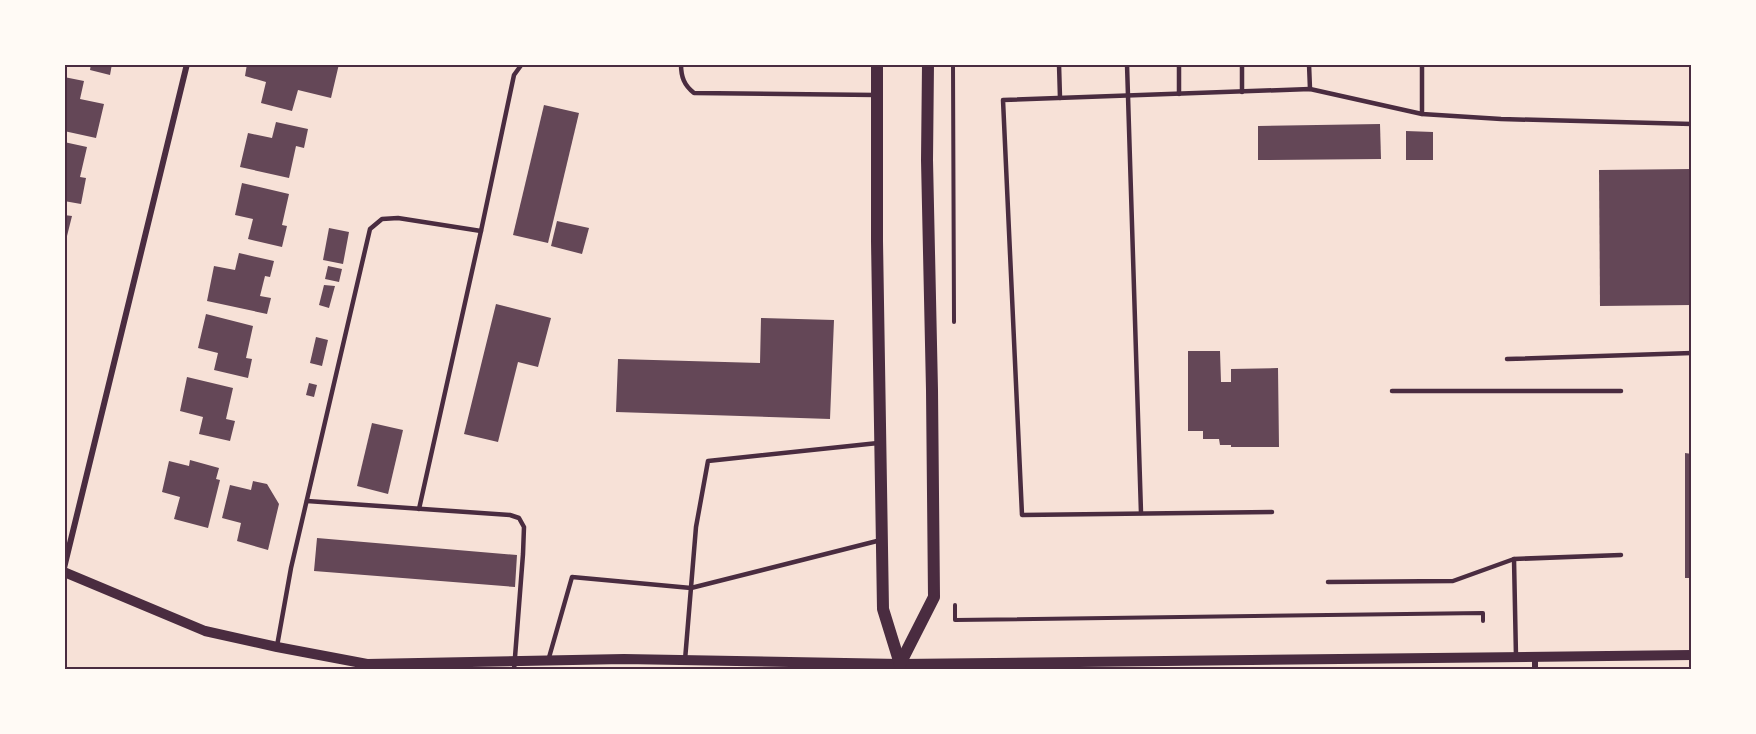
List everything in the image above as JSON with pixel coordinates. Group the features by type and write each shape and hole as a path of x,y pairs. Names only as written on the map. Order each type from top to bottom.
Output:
{"main road":[{"path":"877,64 883,609 900,667"},
{"path":"900,667 934,597 927,160 928,64"}],"street":[{"path":"187,64 64,570 205,631 277,648 367,664 514,665 548,661 624,659 900,667 1112,666 1692,655"},
{"path":"1535,657 1535,669"}],"lane":[{"path":"419,509 482,231 514,75 522,64"},
{"path":"681,64 685,86 694,93 876,95"},
{"path":"1059,64 1060,98"},
{"path":"1127,64 1141,513"},
{"path":"1179,64 1179,94"},
{"path":"1242,64 1242,92"},
{"path":"1309,64 1310,90"},
{"path":"1422,64 1422,114"},
{"path":"1272,512 1022,514 1003,100 1310,90 1422,114 1501,119 1692,124"},
{"path":"277,648 291,568 370,229 382,219 398,218 482,231"},
{"path":"1507,359 1692,353"},
{"path":"1392,391 1621,391"},
{"path":"685,660 696,527 708,461 880,443"},
{"path":"307,501 510,514 519,518 524,527 514,665"},
{"path":"548,661 572,577 691,588 882,540"},
{"path":"1328,582 1453,581 1514,559 1621,555"},
{"path":"1514,559 1516,657"}],"path":[{"path":"953,64 954,324"},
{"path":"954,596 955,620 1483,613 1483,621"}],"building":[{"path":"91,64 112,64 110,75 90,70"},
{"path":"247,64 339,64 331,98 298,90 292,111 261,103 266,82 245,76"},
{"path":"64,77 84,81 80,99 104,104 96,138 64,131"},
{"path":"544,105 579,113 548,243 513,235"},
{"path":"276,122 308,129 304,148 296,146 289,178 240,167 248,133 272,138"},
{"path":"1380,124 1381,159 1258,160 1258,126"},
{"path":"1406,131 1433,132 1433,160 1406,160"},
{"path":"64,142 87,147 80,177 86,178 81,204 64,201"},
{"path":"1692,169 1692,305 1600,306 1599,170"},
{"path":"242,183 289,194 282,225 287,226 282,247 248,239 253,219 235,215"},
{"path":"64,215 72,216 65,244 64,244"},
{"path":"557,221 589,228 582,254 551,246"},
{"path":"329,228 349,232 343,264 323,260"},
{"path":"239,253 274,261 270,277 265,276 260,296 271,298 267,314 207,301 214,266 235,270"},
{"path":"328,266 342,269 339,282 325,279"},
{"path":"324,285 335,286 329,308 319,305"},
{"path":"496,304 551,318 538,367 518,362 498,442 464,434"},
{"path":"206,314 253,326 246,358 252,359 248,378 214,370 218,353 198,348"},
{"path":"761,318 834,320 830,419 616,412 618,359 760,363"},
{"path":"316,337 328,340 322,366 310,363"},
{"path":"1188,351 1220,351 1221,382 1231,382 1231,369 1278,368 1279,447 1231,447 1231,445 1220,445 1219,439 1203,439 1203,431 1188,431"},
{"path":"187,377 233,388 226,419 235,421 230,441 199,434 203,417 180,411"},
{"path":"309,383 317,385 314,397 306,395"},
{"path":"372,423 403,430 388,494 357,486"},
{"path":"1685,453 1692,454 1692,578 1685,578"},
{"path":"190,460 219,468 216,479 220,480 208,528 174,519 180,497 162,492 169,461 189,466"},
{"path":"253,481 267,484 279,504 268,550 237,541 241,523 222,518 230,485 251,490"},
{"path":"317,538 517,555 515,587 314,571"}]}
